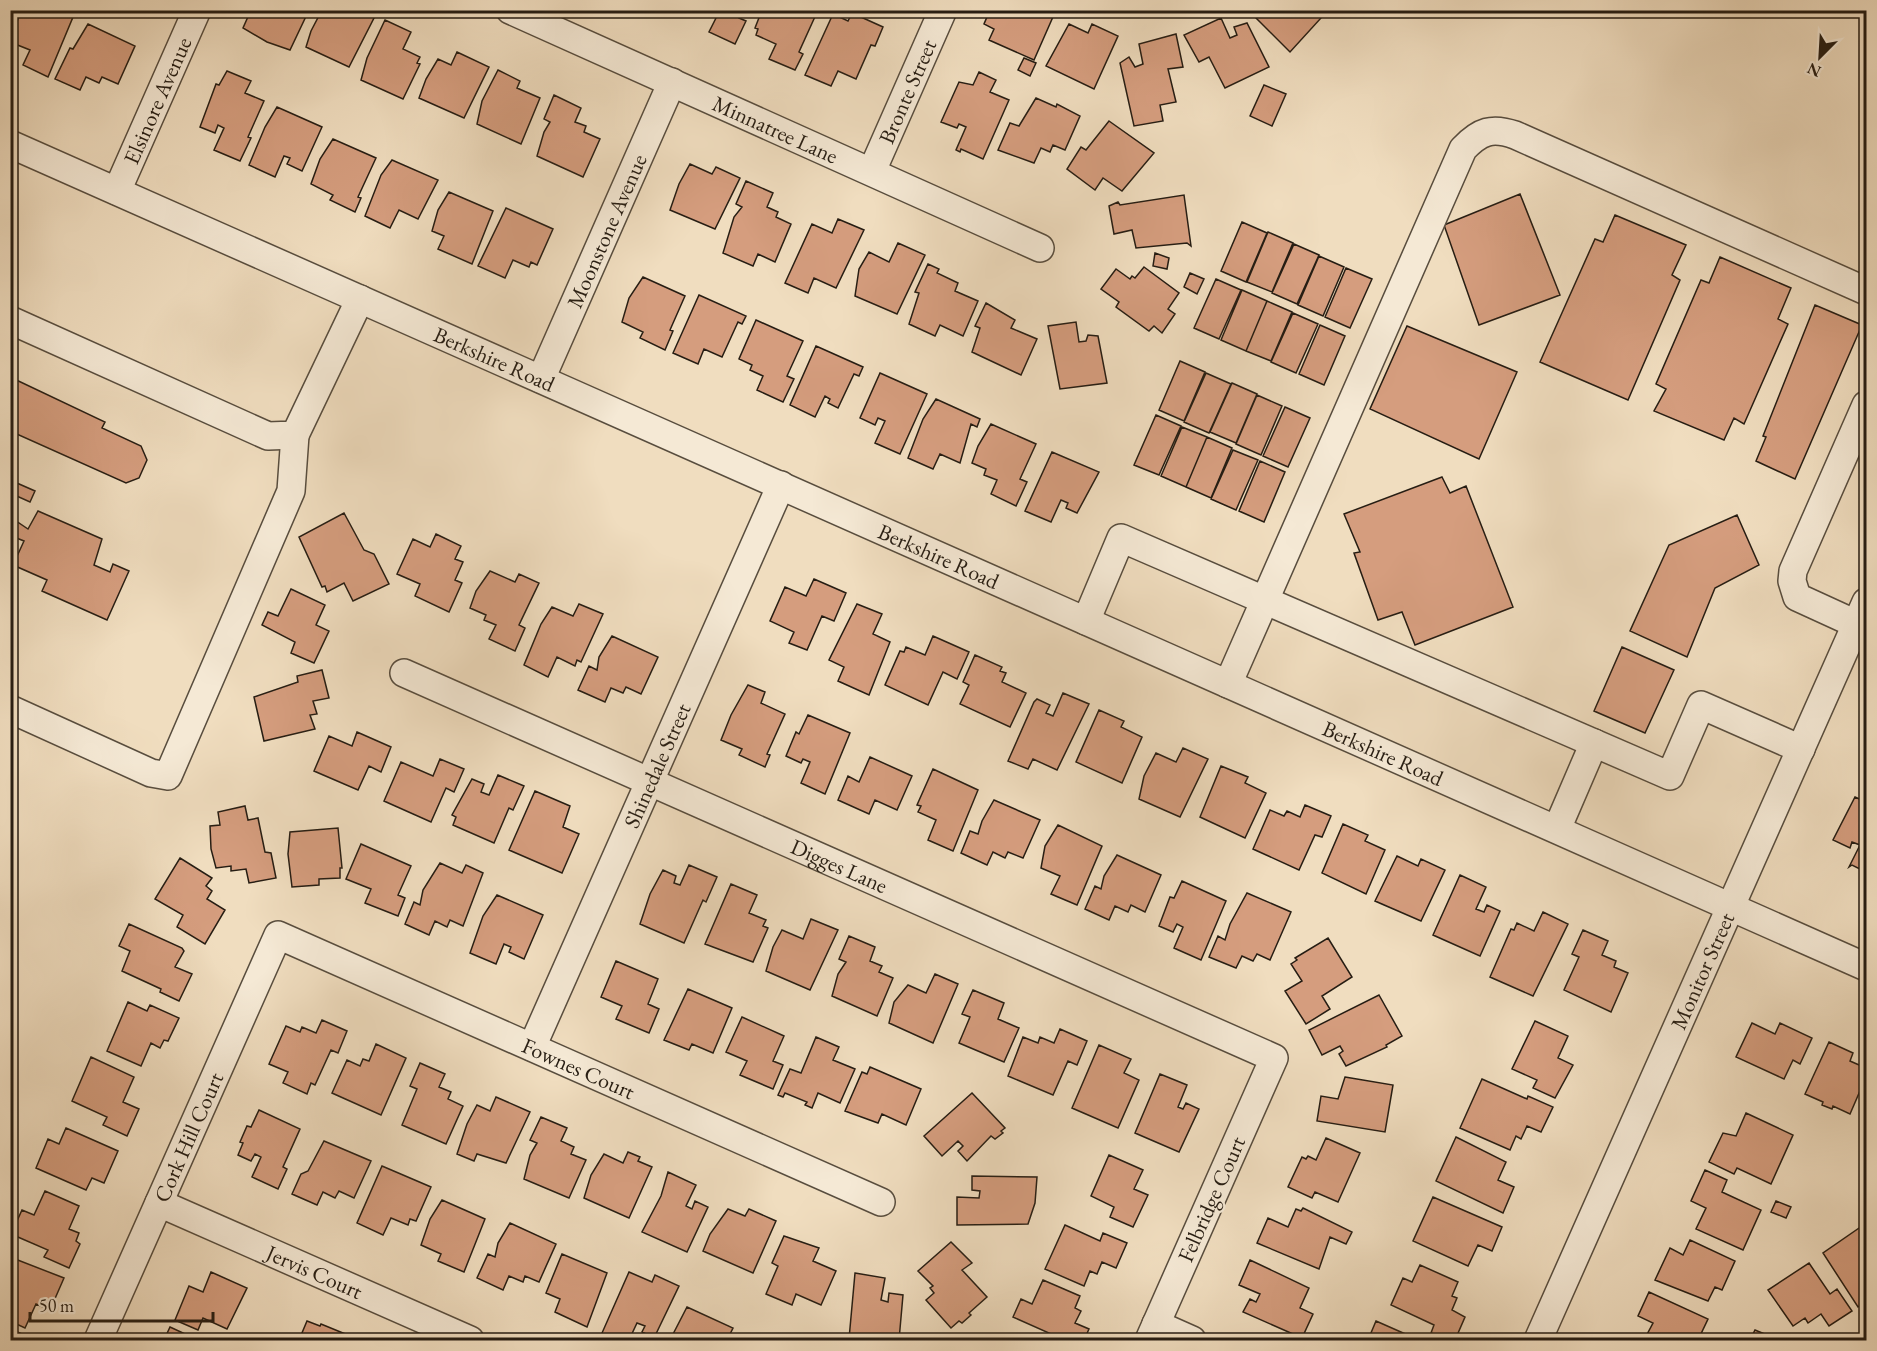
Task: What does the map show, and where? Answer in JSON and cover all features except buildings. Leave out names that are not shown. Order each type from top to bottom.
[{"type":"street","name":"Elsinore Avenue","points":[[117,191],[197,10]]},
{"type":"street","name":"Minnatree Lane","points":[[510,10],[1040,248]]},
{"type":"street","name":"Bronte Street","points":[[872,171],[943,10]]},
{"type":"street","name":"Moonstone Avenue","points":[[541,379],[672,82]]},
{"type":"street","points":[[1228,684],[1463,149],[1485,130],[1499,130],[1515,135],[1866,291]]},
{"type":"street","name":"Berkshire Road","points":[[10,144],[1866,967]]},
{"type":"street","points":[[10,710],[151,773],[168,776],[291,491],[295,435],[360,299]]},
{"type":"street","points":[[10,320],[268,436],[295,435]]},
{"type":"street","points":[[1861,613],[1797,597],[1792,581],[1793,572],[1866,405]]},
{"type":"street","name":"Shinedale Street","points":[[532,1047],[781,485]]},
{"type":"street","points":[[1086,621],[1121,538],[1670,776],[1701,705],[1801,748]]},
{"type":"street","name":"Monitor Street","points":[[1538,1341],[1861,613]]},
{"type":"street","name":"Digges Lane","points":[[404,673],[1274,1058]]},
{"type":"street","points":[[1557,829],[1593,743]]},
{"type":"street","name":"Fownes Court","points":[[278,935],[881,1203]]},
{"type":"street","name":"Cork Hill Court","points":[[98,1341],[278,935]]},
{"type":"street","name":"Felbridge Court","points":[[1152,1332],[1274,1058]]},
{"type":"street","name":"Jervis Court","points":[[159,1203],[457,1338]]},
{"type":"street","points":[[1152,1332],[1192,1341]]}]
